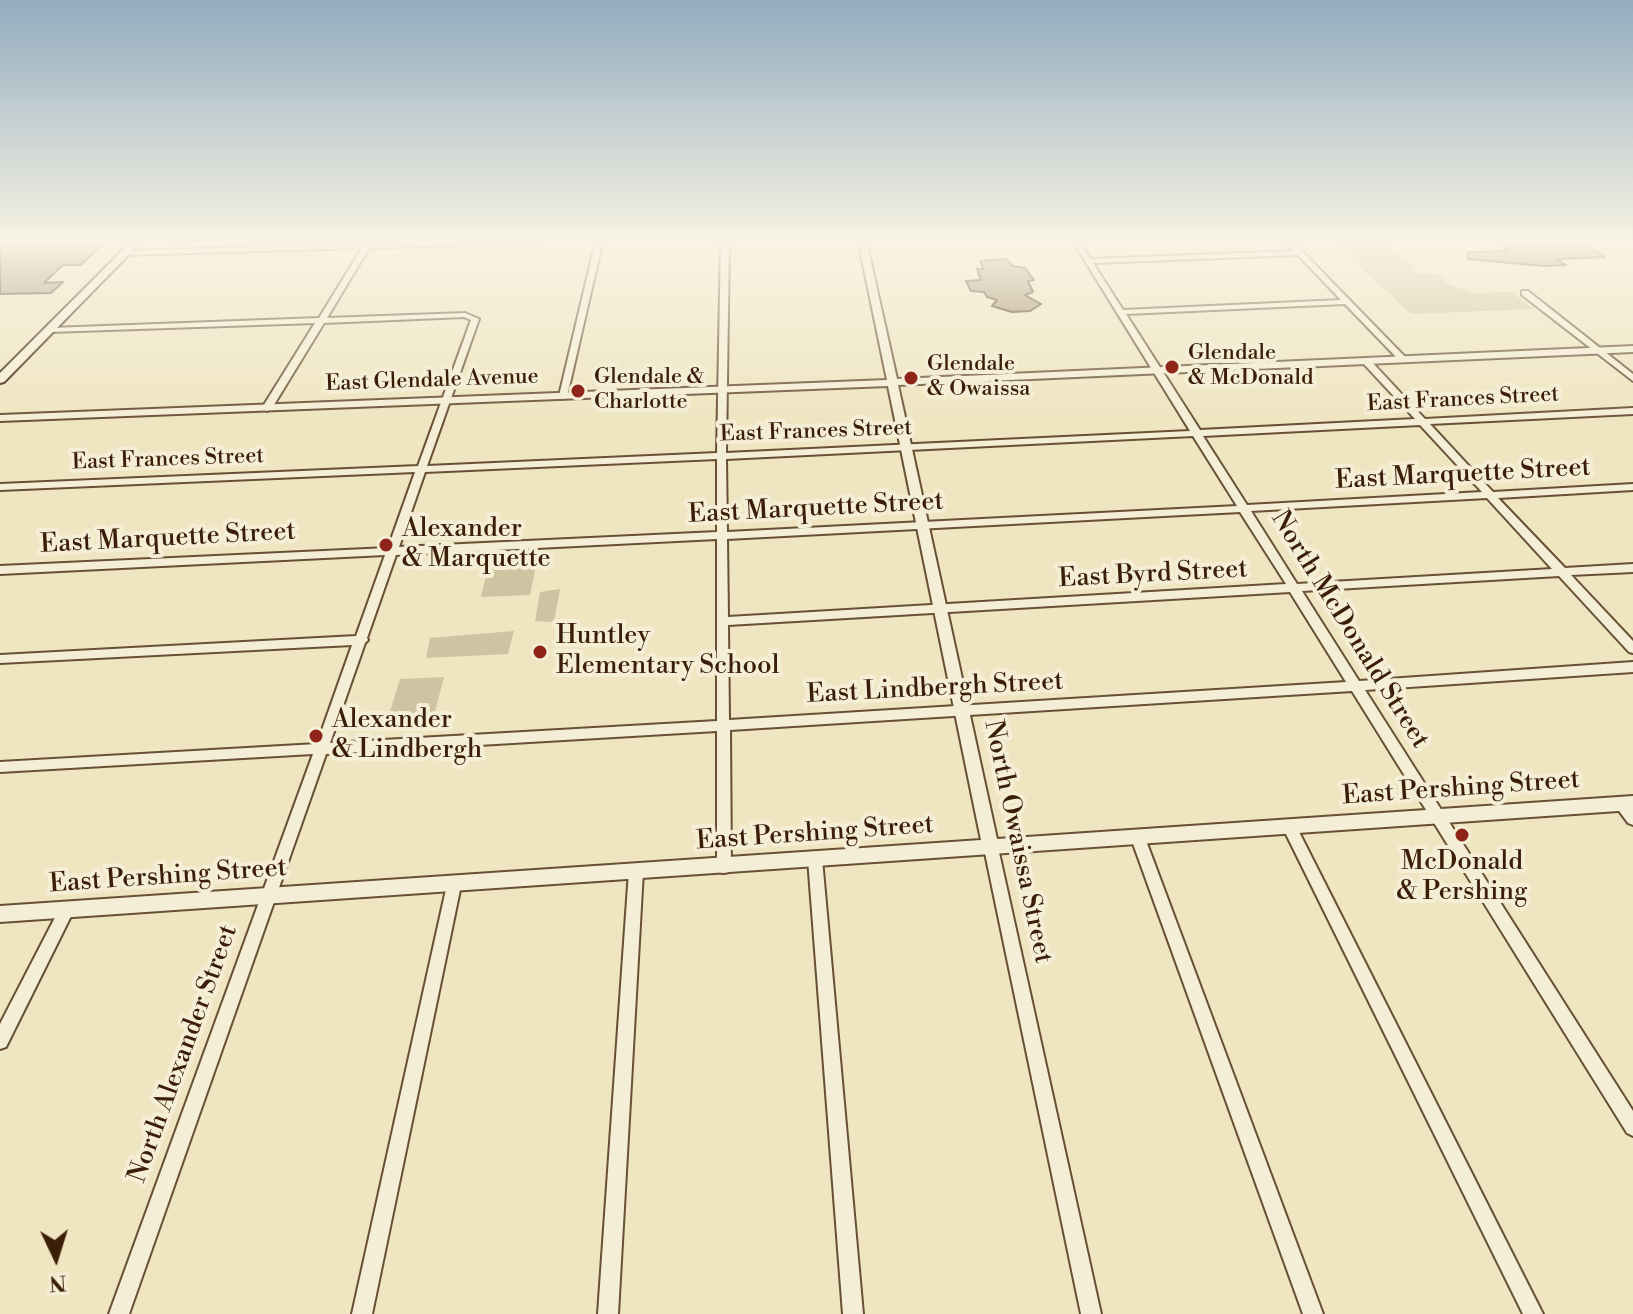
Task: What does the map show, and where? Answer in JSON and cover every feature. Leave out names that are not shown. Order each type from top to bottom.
[{"type":"main road","points":[[0,380],[78,301]]},
{"type":"street","points":[[267,408],[333,301]]},
{"type":"street","points":[[563,396],[585,301]]},
{"type":"street","points":[[723,301],[721,389],[724,867]]},
{"type":"street","name":"North Owaissa Street","points":[[875,301],[1091,1314]]},
{"type":"street","name":"North McDonald Street","points":[[1113,301],[1633,1127]]},
{"type":"street","points":[[1535,301],[1633,378]]},
{"type":"street","points":[[1120,312],[1346,302],[1403,359]]},
{"type":"street","name":"North Alexander Street","points":[[119,1314],[475,321],[472,316],[321,321]]},
{"type":"street","points":[[50,330],[321,321]]},
{"type":"street","name":"East Glendale Avenue","points":[[0,418],[1633,349]]},
{"type":"street","points":[[1366,361],[1633,649]]},
{"type":"street","name":"East Frances Street","points":[[0,487],[906,448],[1633,411]]},
{"type":"street","name":"East Marquette Street","points":[[0,570],[924,526],[1633,487]]},
{"type":"street","name":"East Byrd Street","points":[[723,621],[1633,568]]},
{"type":"street","points":[[0,659],[362,640]]},
{"type":"street","name":"East Lindbergh Street","points":[[0,767],[964,712],[1633,667]]},
{"type":"street","points":[[1627,804],[1633,819]]},
{"type":"street","name":"East Pershing Street","points":[[0,914],[1627,804]]},
{"type":"street","points":[[1290,828],[1533,1314]]},
{"type":"street","points":[[1138,838],[1313,1314]]},
{"type":"street","points":[[815,859],[853,1314]]},
{"type":"street","points":[[608,1314],[636,871]]},
{"type":"street","points":[[362,1314],[454,885]]},
{"type":"street","points":[[0,1041],[67,909]]},
{"type":"shaded area","points":[[1397,301],[1524,301],[1533,309],[1411,314]]},
{"type":"shaded area","points":[[532,563],[536,566],[530,595],[481,597],[489,564]]},
{"type":"shaded area","points":[[560,589],[554,622],[535,621],[540,592]]},
{"type":"shaded area","points":[[514,631],[508,654],[426,658],[430,638]]},
{"type":"shaded area","points":[[444,677],[433,719],[387,721],[400,679]]},
{"type":"building","points":[[996,301],[1041,304],[1030,311],[1012,312],[992,306]]},
{"type":"place","name":"Glendale & McDonald","points":[[1172,367]]},
{"type":"place","name":"Glendale & Owaissa","points":[[911,378]]},
{"type":"place","name":"Glendale & Charlotte","points":[[578,391]]},
{"type":"place","name":"Alexander & Marquette","points":[[386,545]]},
{"type":"place","name":"Huntley Elementary School","points":[[540,652]]},
{"type":"place","name":"Alexander & Lindbergh","points":[[316,736]]},
{"type":"place","name":"McDonald & Pershing","points":[[1462,835]]}]
